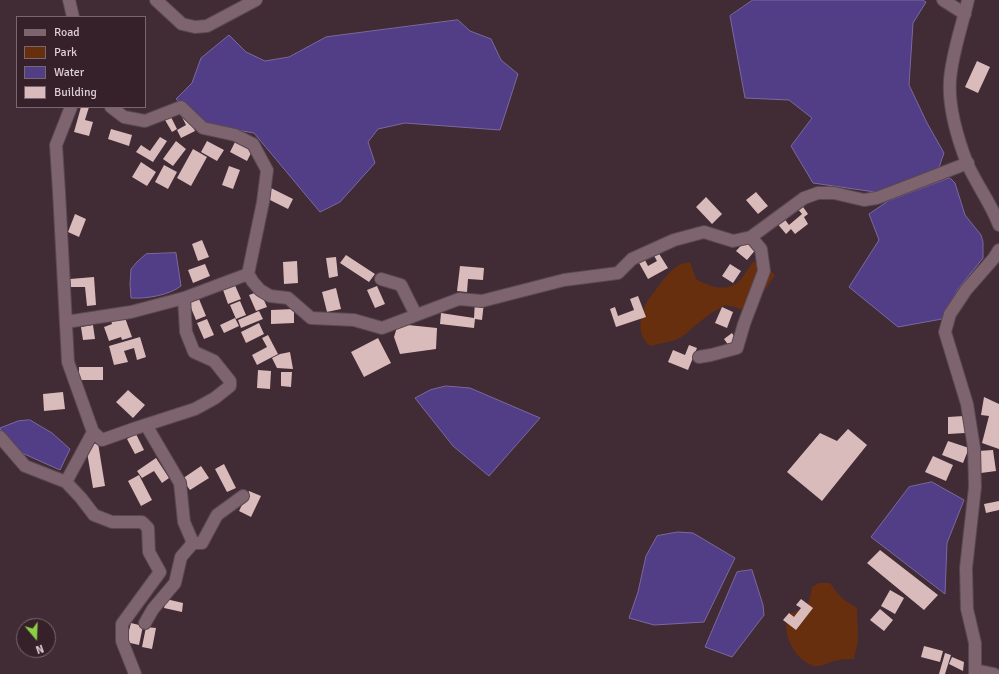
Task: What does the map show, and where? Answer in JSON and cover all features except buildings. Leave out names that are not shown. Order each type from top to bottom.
[{"type":"street","points":[[69,0],[73,16]]},
{"type":"street","points":[[156,0],[182,24],[195,27],[207,26],[256,0]]},
{"type":"street","points":[[943,0],[965,14]]},
{"type":"street","points":[[968,0],[951,73],[950,106],[956,129],[968,163],[995,208],[999,225]]},
{"type":"street","points":[[112,108],[124,117],[144,121],[181,107],[203,128],[235,135],[253,144],[267,170],[263,202],[248,274],[253,282],[260,290],[270,296],[288,298],[311,318],[354,320],[382,328],[459,298],[482,301],[531,287],[564,280],[618,273],[632,259],[674,240],[704,232],[733,240],[751,237],[804,198],[818,192],[834,193],[864,200],[877,198],[968,163]]},
{"type":"street","points":[[71,108],[56,145],[68,362],[93,432],[102,440],[195,409],[214,398],[230,386],[230,381],[214,361],[194,352],[186,332],[184,298]]},
{"type":"street","points":[[699,357],[711,356],[737,348],[744,324],[764,271],[761,248],[751,237]]},
{"type":"street","points":[[994,674],[975,672],[975,643],[967,609],[966,568],[975,487],[974,448],[967,404],[945,332],[950,314],[966,290],[994,258],[999,250]]},
{"type":"street","points":[[66,322],[131,312],[184,298],[248,274]]},
{"type":"street","points":[[381,279],[401,285],[416,315]]},
{"type":"street","points":[[146,425],[180,483],[184,522],[193,543]]},
{"type":"street","points":[[66,482],[93,432]]},
{"type":"street","points":[[0,437],[25,466],[66,482],[94,515],[112,522],[142,522],[148,528],[149,552],[160,572],[122,624],[122,641],[135,674]]},
{"type":"street","points":[[145,623],[153,609],[175,583],[181,557],[193,543],[202,543],[217,515],[243,496]]},
{"type":"green space","points":[[690,262],[696,279],[708,285],[720,288],[732,286],[737,283],[753,262],[760,264],[775,275],[755,305],[743,310],[725,305],[710,314],[686,334],[676,340],[650,346],[643,337],[640,328],[641,317],[646,304],[670,272],[681,264]]},
{"type":"green space","points":[[819,583],[830,583],[848,603],[857,608],[858,641],[854,659],[840,660],[814,666],[808,664],[797,655],[790,642],[786,628],[791,613],[805,607],[809,602],[812,587]]},
{"type":"water","points":[[753,0],[922,0],[926,2],[913,23],[909,85],[927,123],[944,153],[938,170],[875,192],[813,183],[791,146],[812,118],[789,100],[745,98],[730,16]]},
{"type":"water","points":[[458,20],[470,31],[491,39],[501,60],[518,74],[500,130],[405,123],[378,129],[368,142],[375,163],[340,202],[320,212],[254,133],[208,125],[176,99],[192,83],[201,58],[229,35],[246,52],[265,61],[289,57],[326,37]]},
{"type":"water","points":[[950,178],[955,183],[965,215],[981,235],[983,242],[983,258],[958,289],[942,319],[898,327],[849,287],[879,240],[869,214],[888,201]]},
{"type":"water","points":[[176,253],[181,286],[158,296],[131,298],[131,269],[137,262],[146,254]]},
{"type":"water","points":[[446,386],[470,388],[540,418],[489,476],[453,446],[415,398],[430,390]]},
{"type":"water","points":[[30,420],[52,433],[70,449],[60,470],[22,453],[0,429],[18,421]]},
{"type":"water","points":[[932,482],[964,500],[947,543],[945,594],[871,537],[909,487]]},
{"type":"water","points":[[678,532],[693,533],[735,558],[704,622],[654,625],[629,618],[638,592],[646,556],[657,536]]},
{"type":"water","points":[[752,570],[763,605],[764,615],[732,657],[705,647],[737,572]]}]
